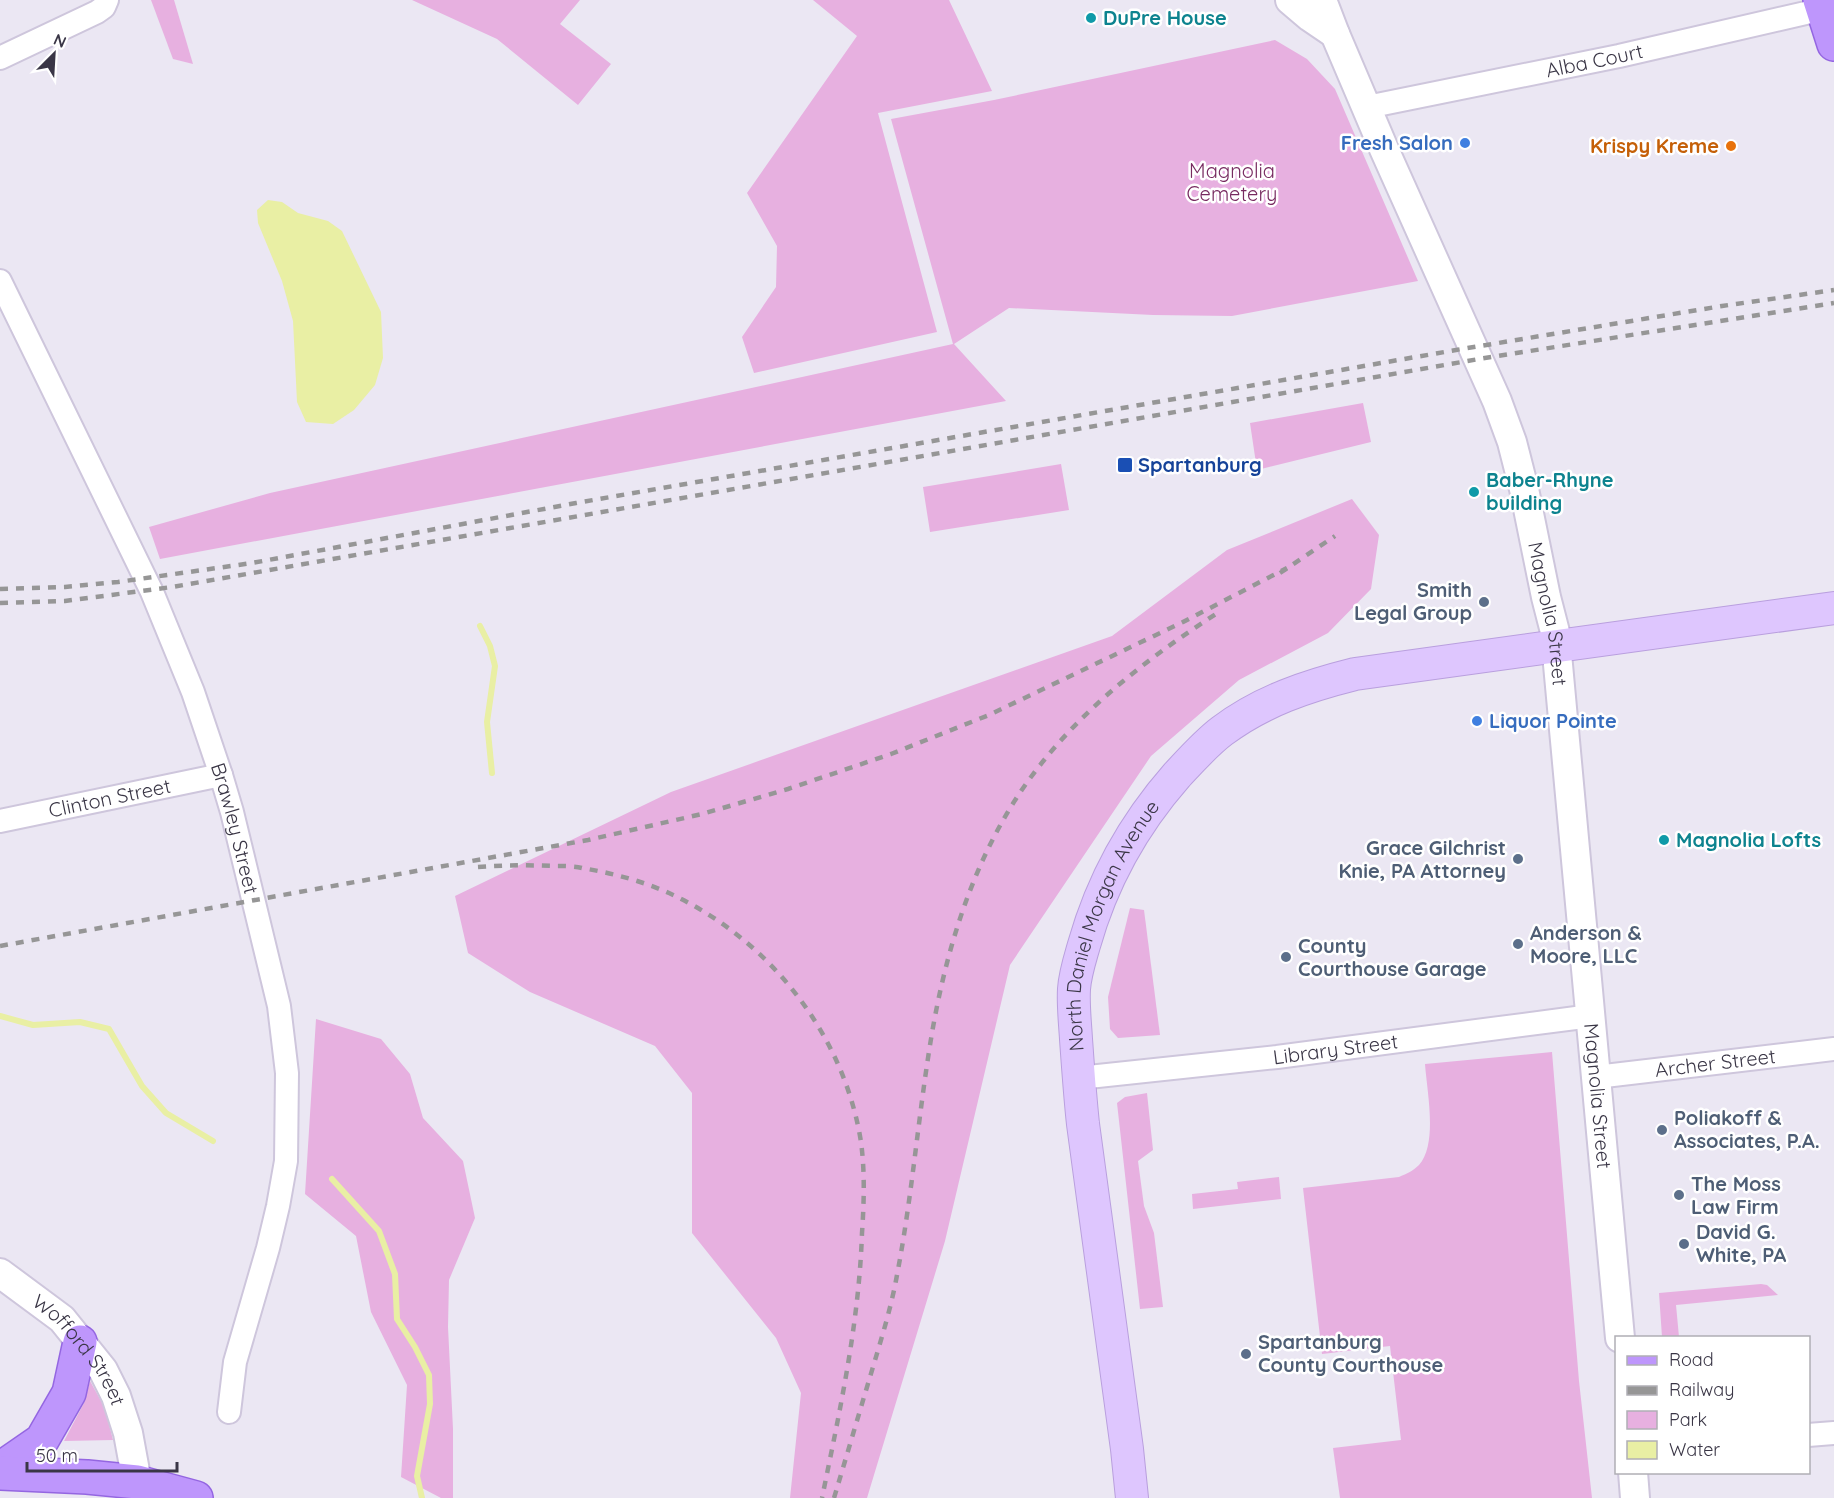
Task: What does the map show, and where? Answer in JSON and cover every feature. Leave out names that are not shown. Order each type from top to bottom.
[{"type":"main road","points":[[1821,4],[1834,44]]},
{"type":"main road","name":"North Daniel Morgan Avenue","points":[[1132,1498],[1079,1078],[1074,989],[1091,918],[1105,886],[1129,838],[1163,791],[1222,731],[1257,709],[1287,694],[1344,677],[1834,608]]},
{"type":"main road","points":[[0,1471],[42,1440],[69,1394],[80,1342]]},
{"type":"main road","points":[[0,1471],[137,1482],[196,1498]]},
{"type":"street","points":[[0,58],[97,12],[104,7],[107,0]]},
{"type":"street","points":[[1290,0],[1335,34]]},
{"type":"street","name":"Magnolia Street","points":[[1322,0],[1384,149],[1500,409],[1512,442],[1524,489],[1557,646],[1620,1336]]},
{"type":"street","name":"Alba Court","points":[[1367,107],[1619,56],[1821,4]]},
{"type":"street","name":"Brawley Street","points":[[0,281],[152,592],[193,692],[232,812],[279,1006],[287,1073],[286,1161],[268,1248],[235,1362],[230,1412]]},
{"type":"street","name":"Clinton Street","points":[[0,821],[221,775]]},
{"type":"street","name":"Library Street","points":[[1079,1078],[1276,1057],[1591,1016]]},
{"type":"street","name":"Archer Street","points":[[1596,1077],[1834,1050]]},
{"type":"street","name":"Wofford Street","points":[[0,1273],[62,1319],[103,1370],[116,1396],[128,1433],[137,1482]]},
{"type":"street","points":[[1810,1435],[1834,1433]]},
{"type":"street","points":[[1633,1474],[1635,1498]]},
{"type":"green space","points":[[151,0],[174,0],[193,64],[173,59]]},
{"type":"green space","points":[[412,0],[580,0],[560,24],[611,64],[578,105],[497,39]]},
{"type":"green space","points":[[813,0],[949,0],[992,91],[878,113],[937,332],[754,373],[742,337],[776,287],[777,246],[747,193],[857,36]]},
{"type":"green space","name":"Magnolia Cemetery","points":[[1275,40],[1307,59],[1335,89],[1418,281],[1232,316],[1153,315],[1009,308],[954,344],[1006,401],[160,559],[149,527],[270,493],[953,344],[891,119],[994,100]]},
{"type":"green space","points":[[1363,403],[1371,442],[1257,470],[1250,423]]},
{"type":"green space","points":[[1061,464],[1069,510],[930,532],[923,487]]},
{"type":"green space","points":[[1352,499],[1379,535],[1371,589],[1328,633],[1239,680],[1151,756],[1010,965],[945,1241],[867,1498],[790,1498],[801,1393],[776,1338],[692,1233],[692,1093],[655,1046],[530,992],[468,953],[455,896],[671,792],[1112,636],[1227,550]]},
{"type":"green space","points":[[1130,908],[1144,910],[1160,1035],[1118,1038],[1110,1029],[1108,997]]},
{"type":"green space","points":[[316,1019],[381,1039],[410,1074],[423,1118],[463,1161],[475,1218],[449,1280],[448,1327],[453,1429],[453,1498],[441,1498],[401,1477],[407,1385],[371,1312],[356,1236],[305,1194]]},
{"type":"green space","points":[[1552,1052],[1579,1381],[1592,1498],[1340,1498],[1333,1448],[1401,1440],[1390,1346],[1322,1354],[1303,1188],[1399,1177],[1419,1165],[1425,1155],[1430,1131],[1425,1064]]},
{"type":"green space","points":[[1147,1093],[1153,1150],[1138,1161],[1144,1206],[1154,1233],[1163,1307],[1140,1309],[1117,1103],[1125,1097]]},
{"type":"green space","points":[[1279,1177],[1281,1199],[1193,1209],[1192,1194],[1238,1189],[1237,1182]]},
{"type":"green space","points":[[1761,1284],[1767,1285],[1778,1295],[1676,1305],[1679,1336],[1662,1336],[1659,1293]]},
{"type":"green space","points":[[90,1381],[105,1408],[113,1440],[64,1441],[84,1403]]},
{"type":"water","points":[[268,200],[282,202],[298,213],[328,221],[342,231],[381,312],[383,358],[375,385],[354,410],[333,424],[306,422],[297,402],[293,321],[282,281],[258,223],[257,210]]},
{"type":"waterway","points":[[480,626],[490,646],[495,666],[487,722],[492,773]]},
{"type":"waterway","points":[[0,1016],[33,1025],[80,1022],[109,1029],[142,1086],[166,1113],[213,1141]]},
{"type":"waterway","points":[[332,1179],[379,1231],[395,1274],[397,1319],[429,1375],[430,1404],[417,1476],[422,1498]]},
{"type":"railway","points":[[0,589],[65,587],[118,582],[252,563],[576,503],[1456,350],[1834,290]]},
{"type":"railway","points":[[0,603],[65,601],[172,587],[1479,359],[1834,303]]},
{"type":"railway","points":[[1280,573],[1335,536]]},
{"type":"railway","points":[[0,946],[588,840],[702,814],[788,789],[891,754],[989,715],[1183,622],[1287,568]]},
{"type":"railway","points":[[834,1498],[892,1300],[907,1216],[926,1069],[937,1005],[954,936],[979,869],[1011,806],[1031,777],[1072,729],[1142,666],[1219,612]]},
{"type":"railway","points":[[478,867],[526,865],[576,867],[627,878],[669,893],[705,912],[739,936],[796,994],[819,1028],[838,1064],[852,1102],[861,1142],[864,1188],[860,1267],[853,1333],[822,1498]]},
{"type":"place","name":"DuPre House","points":[[1091,18]]},
{"type":"place","name":"Fresh Salon","points":[[1465,143]]},
{"type":"place","name":"Krispy Kreme","points":[[1731,146]]},
{"type":"place","name":"Spartanburg","points":[[1125,465]]},
{"type":"place","name":"Baber-Rhyne building","points":[[1474,492]]},
{"type":"place","name":"Smith Legal Group","points":[[1484,602]]},
{"type":"place","name":"Liquor Pointe","points":[[1477,721]]},
{"type":"place","name":"Magnolia Lofts","points":[[1664,840]]},
{"type":"place","name":"Grace Gilchrist Knie, PA Attorney","points":[[1518,859]]},
{"type":"place","name":"Anderson & Moore, LLC","points":[[1518,944]]},
{"type":"place","name":"County Courthouse Garage","points":[[1286,957]]},
{"type":"place","name":"Poliakoff & Associates, P.A.","points":[[1662,1130]]},
{"type":"place","name":"The Moss Law Firm","points":[[1679,1195]]},
{"type":"place","name":"David G. White, PA","points":[[1684,1244]]},
{"type":"place","name":"Spartanburg County Courthouse","points":[[1246,1354]]}]
